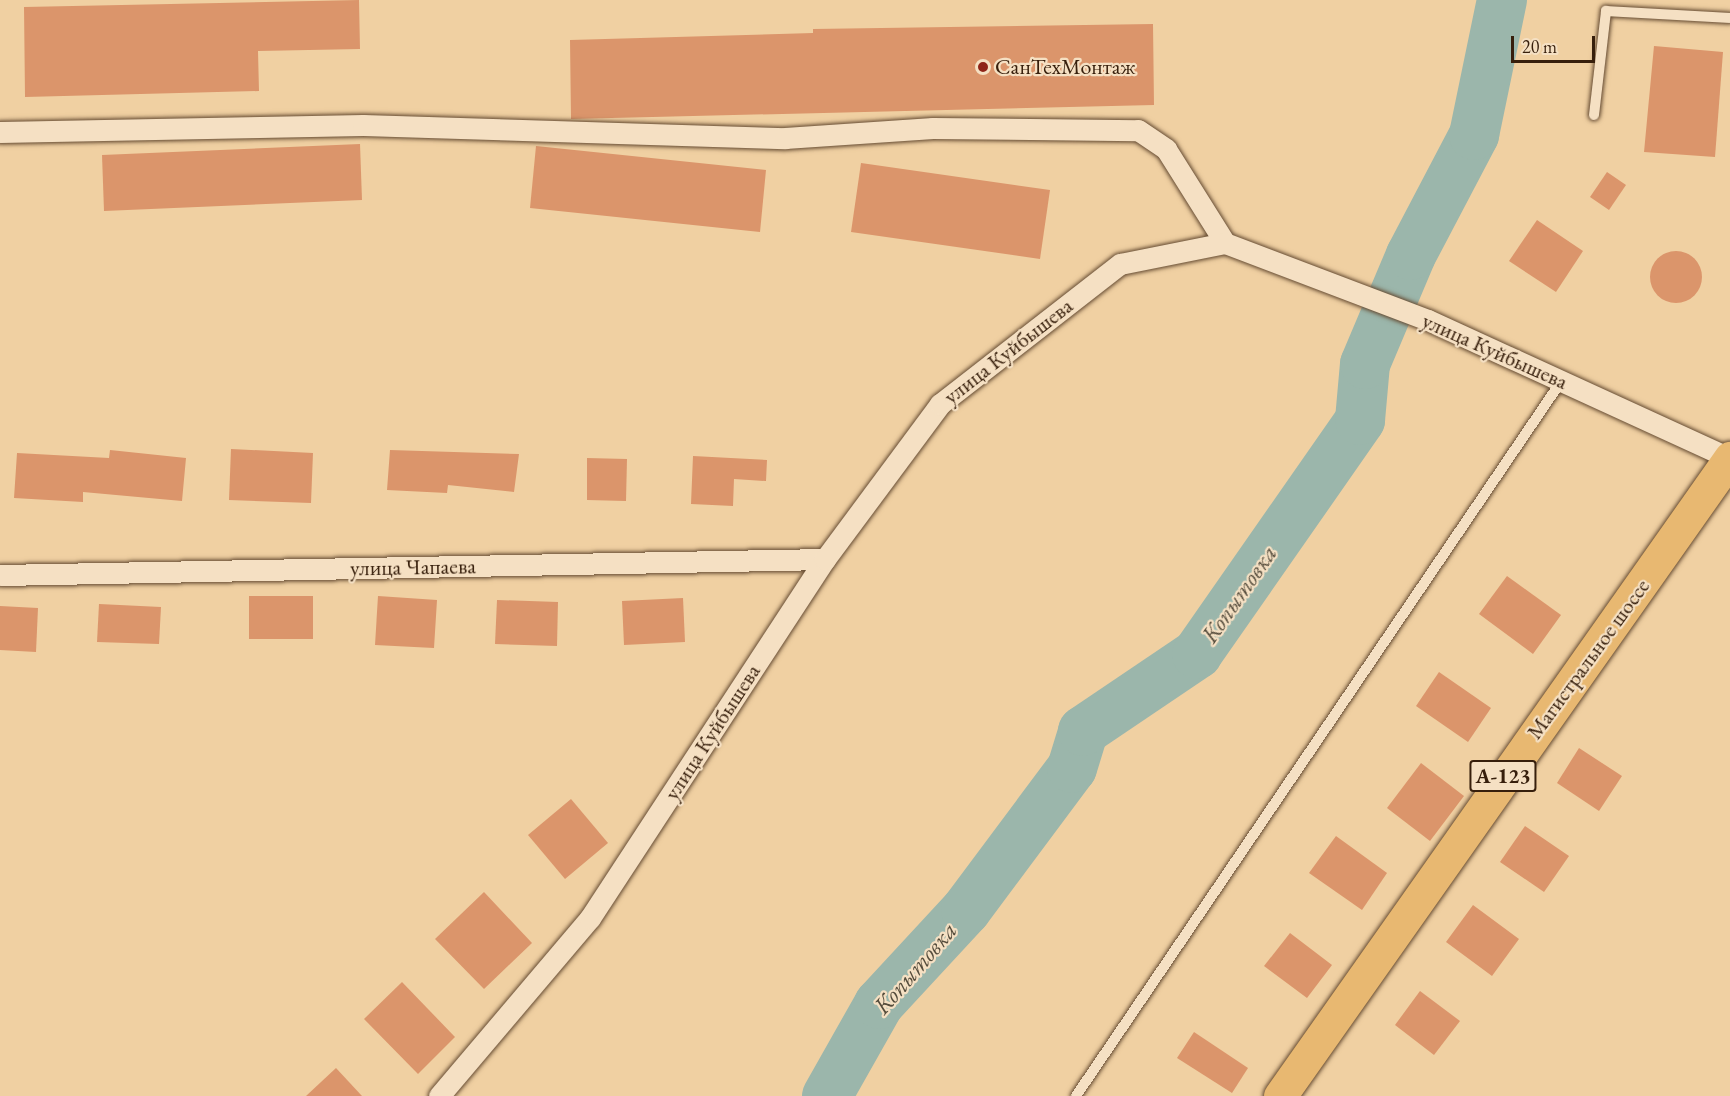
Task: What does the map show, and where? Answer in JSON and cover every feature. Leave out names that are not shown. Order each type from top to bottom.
[{"type":"main road","name":"Магистральное шоссе","points":[[1280,1096],[1730,458]]},
{"type":"street","points":[[0,132],[363,125],[784,138],[933,128],[1138,130],[1166,149],[1225,243]]},
{"type":"street","name":"улица Куйбышева","points":[[439,1096],[590,918],[825,559],[940,404],[1120,264],[1225,243],[1428,320],[1730,458]]},
{"type":"street","name":"улица Чапаева","points":[[0,575],[825,559]]},
{"type":"lane","points":[[1594,116],[1606,11],[1730,18]]},
{"type":"lane","points":[[1076,1096],[1562,380]]},
{"type":"building","points":[[359,0],[360,49],[258,51],[259,91],[25,97],[24,7]]},
{"type":"building","points":[[1153,24],[1154,105],[571,119],[570,40],[813,33],[813,29]]},
{"type":"building","points":[[1654,46],[1723,52],[1715,157],[1644,152]]},
{"type":"building","points":[[360,144],[362,200],[104,211],[102,155]]},
{"type":"building","points":[[536,146],[766,170],[760,232],[530,208]]},
{"type":"building","points":[[861,163],[1050,190],[1040,259],[851,232]]},
{"type":"building","points":[[1607,172],[1626,185],[1609,210],[1590,197]]},
{"type":"building","points":[[1537,220],[1583,251],[1556,292],[1509,261]]},
{"type":"building","points":[[1676,251],[1686,253],[1694,259],[1700,267],[1702,277],[1700,287],[1694,295],[1686,301],[1676,303],[1666,301],[1658,295],[1652,287],[1650,277],[1652,267],[1658,259],[1666,253]]},
{"type":"building","points":[[231,449],[313,453],[311,503],[229,500]]},
{"type":"building","points":[[110,450],[186,458],[182,501],[83,492],[83,502],[14,498],[17,453],[109,458]]},
{"type":"building","points":[[390,450],[519,454],[514,492],[448,485],[447,493],[387,490]]},
{"type":"building","points":[[693,456],[767,460],[766,481],[734,479],[733,506],[691,504]]},
{"type":"building","points":[[587,458],[627,459],[626,501],[587,500]]},
{"type":"building","points":[[1507,576],[1561,615],[1533,654],[1479,614]]},
{"type":"building","points":[[249,596],[313,596],[313,639],[249,639]]},
{"type":"building","points":[[378,596],[437,600],[434,648],[375,645]]},
{"type":"building","points":[[683,598],[685,642],[624,645],[622,601]]},
{"type":"building","points":[[497,600],[558,602],[557,646],[495,644]]},
{"type":"building","points":[[99,604],[161,607],[159,644],[97,642]]},
{"type":"building","points":[[0,606],[38,608],[36,652],[0,650]]},
{"type":"building","points":[[1439,672],[1491,708],[1468,742],[1416,706]]},
{"type":"building","points":[[1579,748],[1622,776],[1599,811],[1557,783]]},
{"type":"building","points":[[1421,763],[1464,796],[1430,841],[1387,808]]},
{"type":"building","points":[[571,799],[608,843],[565,879],[528,835]]},
{"type":"building","points":[[1525,826],[1569,856],[1544,892],[1500,862]]},
{"type":"building","points":[[1336,836],[1387,873],[1362,910],[1309,873]]},
{"type":"building","points":[[484,892],[532,943],[484,989],[435,939]]},
{"type":"building","points":[[1473,905],[1519,939],[1492,976],[1446,942]]},
{"type":"building","points":[[1290,933],[1332,965],[1307,998],[1264,966]]},
{"type":"building","points":[[402,982],[455,1037],[418,1074],[364,1019]]},
{"type":"building","points":[[1420,991],[1460,1021],[1434,1055],[1395,1025]]},
{"type":"building","points":[[1194,1032],[1248,1068],[1232,1093],[1177,1058]]},
{"type":"building","points":[[336,1068],[362,1096],[306,1096]]},
{"type":"waterway","name":"Копытовка","points":[[827,1096],[879,1004],[966,910],[1072,768],[1083,731],[1197,654],[1360,420],[1365,364],[1411,255],[1474,135],[1502,0]]},
{"type":"place","name":"СанТехМонтаж","points":[[983,67]]}]
